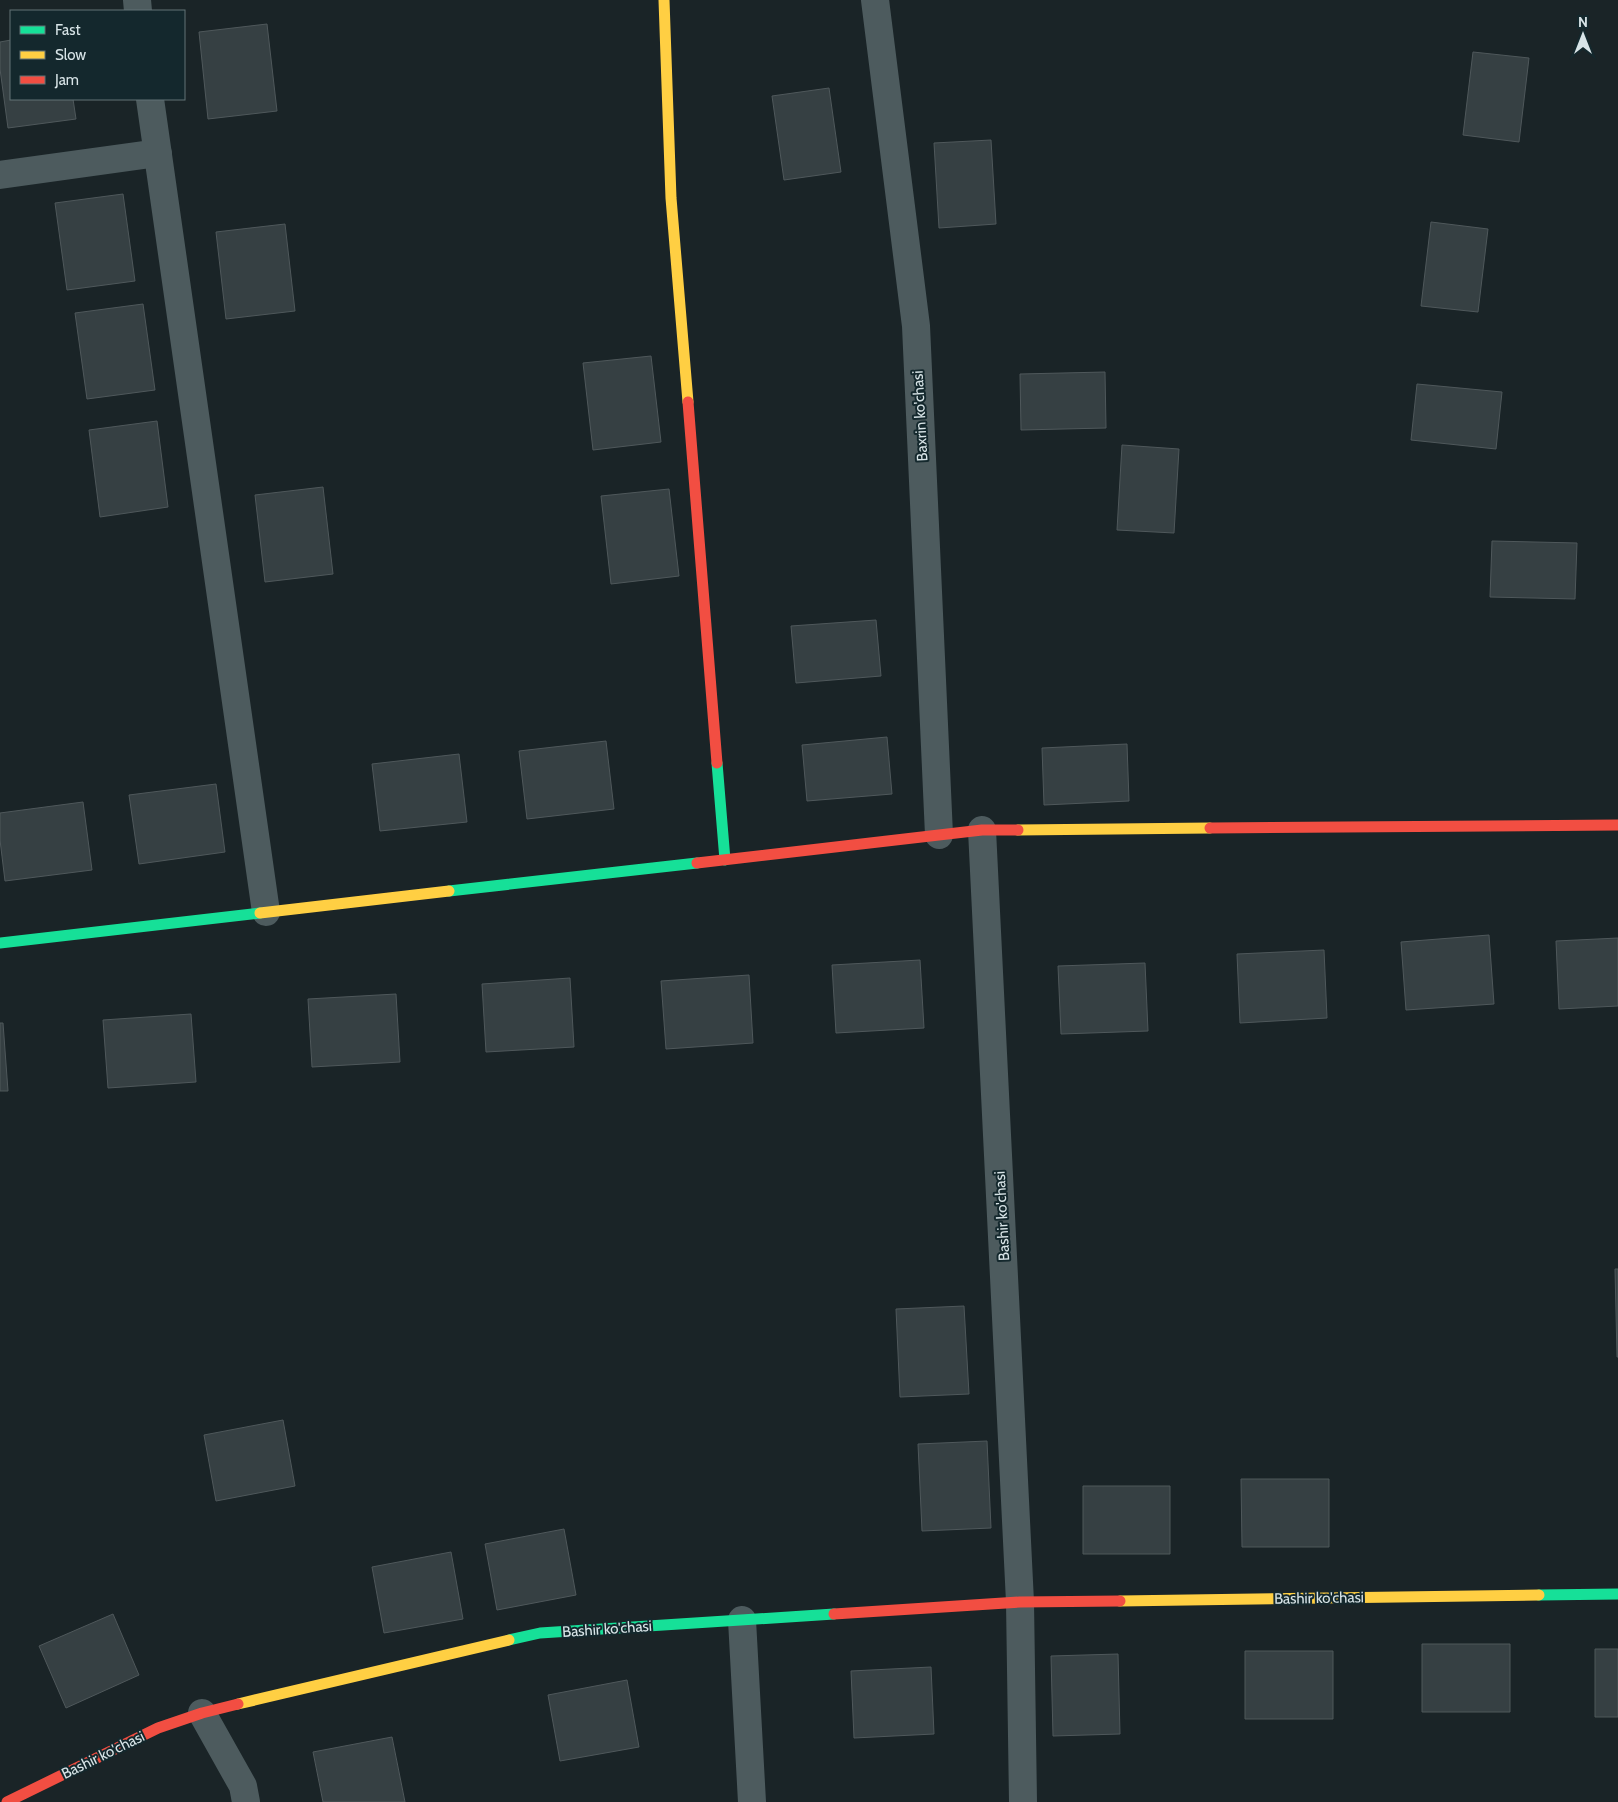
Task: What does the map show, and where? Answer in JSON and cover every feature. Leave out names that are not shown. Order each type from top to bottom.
[{"type":"street","points":[[664,0],[671,198],[725,860]]},
{"type":"street","name":"Baxrin ko'chasi","points":[[875,0],[916,326],[938,835]]},
{"type":"street","points":[[150,100],[266,912]]},
{"type":"street","points":[[0,175],[158,153]]},
{"type":"street","points":[[0,943],[982,830],[1618,825]]},
{"type":"street","name":"Bashir ko'chasi","points":[[982,830],[1020,1602],[1023,1802]]},
{"type":"street","name":"Bashir ko'chasi","points":[[7,1802],[158,1728],[202,1713],[540,1633],[1020,1602],[1618,1594]]},
{"type":"street","points":[[742,1620],[752,1802]]},
{"type":"street","points":[[202,1713],[243,1786],[246,1802]]},
{"type":"building","points":[[267,24],[277,111],[208,119],[199,32]]},
{"type":"building","points":[[10,40],[10,100],[73,100],[76,119],[8,128],[0,69],[0,42]]},
{"type":"building","points":[[1473,52],[1529,58],[1519,142],[1463,135]]},
{"type":"building","points":[[829,88],[841,172],[784,180],[772,96]]},
{"type":"building","points":[[991,140],[996,224],[939,228],[934,143]]},
{"type":"building","points":[[123,194],[135,281],[67,290],[55,203]]},
{"type":"building","points":[[1431,222],[1488,229],[1478,312],[1421,306]]},
{"type":"building","points":[[285,224],[295,311],[226,319],[216,232]]},
{"type":"building","points":[[143,304],[155,390],[87,399],[75,313]]},
{"type":"building","points":[[651,356],[661,442],[593,450],[583,363]]},
{"type":"building","points":[[1105,372],[1106,428],[1021,430],[1020,374]]},
{"type":"building","points":[[1417,384],[1502,392],[1496,449],[1411,440]]},
{"type":"building","points":[[157,421],[168,507],[100,517],[89,430]]},
{"type":"building","points":[[1122,445],[1179,449],[1174,533],[1117,530]]},
{"type":"building","points":[[323,487],[333,574],[265,582],[255,495]]},
{"type":"building","points":[[669,489],[679,576],[611,584],[601,496]]},
{"type":"building","points":[[1492,541],[1577,543],[1575,599],[1490,597]]},
{"type":"building","points":[[876,620],[881,676],[796,683],[791,626]]},
{"type":"building","points":[[887,737],[892,794],[807,801],[802,745]]},
{"type":"building","points":[[606,741],[614,809],[527,819],[519,751]]},
{"type":"building","points":[[1127,744],[1129,801],[1044,805],[1042,748]]},
{"type":"building","points":[[459,754],[467,822],[380,831],[372,764]]},
{"type":"building","points":[[216,784],[225,852],[139,864],[129,795]]},
{"type":"building","points":[[83,802],[92,870],[5,881],[0,840],[0,813]]},
{"type":"building","points":[[1489,935],[1494,1004],[1406,1010],[1401,942]]},
{"type":"building","points":[[1618,938],[1618,1006],[1559,1009],[1556,941]]},
{"type":"building","points":[[1324,950],[1327,1018],[1240,1023],[1237,954]]},
{"type":"building","points":[[920,960],[924,1028],[836,1033],[832,965]]},
{"type":"building","points":[[1145,963],[1148,1031],[1061,1034],[1058,966]]},
{"type":"building","points":[[749,975],[753,1043],[666,1049],[661,981]]},
{"type":"building","points":[[570,978],[574,1047],[486,1052],[482,984]]},
{"type":"building","points":[[396,994],[400,1062],[312,1067],[308,999]]},
{"type":"building","points":[[191,1014],[196,1082],[108,1088],[103,1020]]},
{"type":"building","points":[[0,1023],[3,1023],[8,1091],[0,1091]]},
{"type":"building","points":[[1615,1269],[1618,1269],[1618,1357],[1617,1357]]},
{"type":"building","points":[[964,1306],[969,1394],[900,1397],[896,1309]]},
{"type":"building","points":[[283,1420],[295,1486],[216,1501],[204,1435]]},
{"type":"building","points":[[987,1441],[991,1528],[922,1531],[918,1444]]},
{"type":"building","points":[[1241,1479],[1329,1479],[1329,1547],[1242,1547]]},
{"type":"building","points":[[1083,1486],[1170,1486],[1170,1554],[1083,1554]]},
{"type":"building","points":[[564,1529],[576,1595],[497,1610],[485,1544]]},
{"type":"building","points":[[451,1552],[463,1619],[384,1633],[372,1567]]},
{"type":"building","points":[[113,1614],[139,1675],[66,1708],[39,1646]]},
{"type":"building","points":[[1422,1644],[1510,1644],[1510,1712],[1422,1712]]},
{"type":"building","points":[[1595,1649],[1618,1649],[1618,1717],[1595,1717]]},
{"type":"building","points":[[1245,1651],[1333,1651],[1333,1719],[1245,1719]]},
{"type":"building","points":[[1118,1654],[1120,1734],[1053,1736],[1051,1656]]},
{"type":"building","points":[[931,1667],[934,1734],[854,1738],[851,1671]]},
{"type":"building","points":[[627,1680],[639,1747],[560,1761],[548,1695]]},
{"type":"building","points":[[392,1737],[405,1802],[323,1802],[313,1752]]},
{"type":"traffic: fast","points":[[717,763],[725,860]]},
{"type":"traffic: fast","points":[[449,891],[697,863]]},
{"type":"traffic: fast","points":[[0,943],[260,913]]},
{"type":"traffic: fast","points":[[1539,1595],[1618,1594]]},
{"type":"traffic: fast","points":[[509,1640],[540,1633],[834,1614]]},
{"type":"traffic: slow","points":[[664,0],[671,198],[688,402]]},
{"type":"traffic: slow","points":[[1018,830],[1210,828]]},
{"type":"traffic: slow","points":[[260,913],[449,891]]},
{"type":"traffic: slow","points":[[1120,1601],[1539,1595]]},
{"type":"traffic: slow","points":[[238,1704],[509,1640]]},
{"type":"traffic: jam","points":[[688,402],[717,763]]},
{"type":"traffic: jam","points":[[1210,828],[1618,825]]},
{"type":"traffic: jam","points":[[697,863],[982,830],[1018,830]]},
{"type":"traffic: jam","points":[[834,1614],[1020,1602],[1120,1601]]},
{"type":"traffic: jam","points":[[7,1802],[158,1728],[202,1713],[238,1704]]}]
